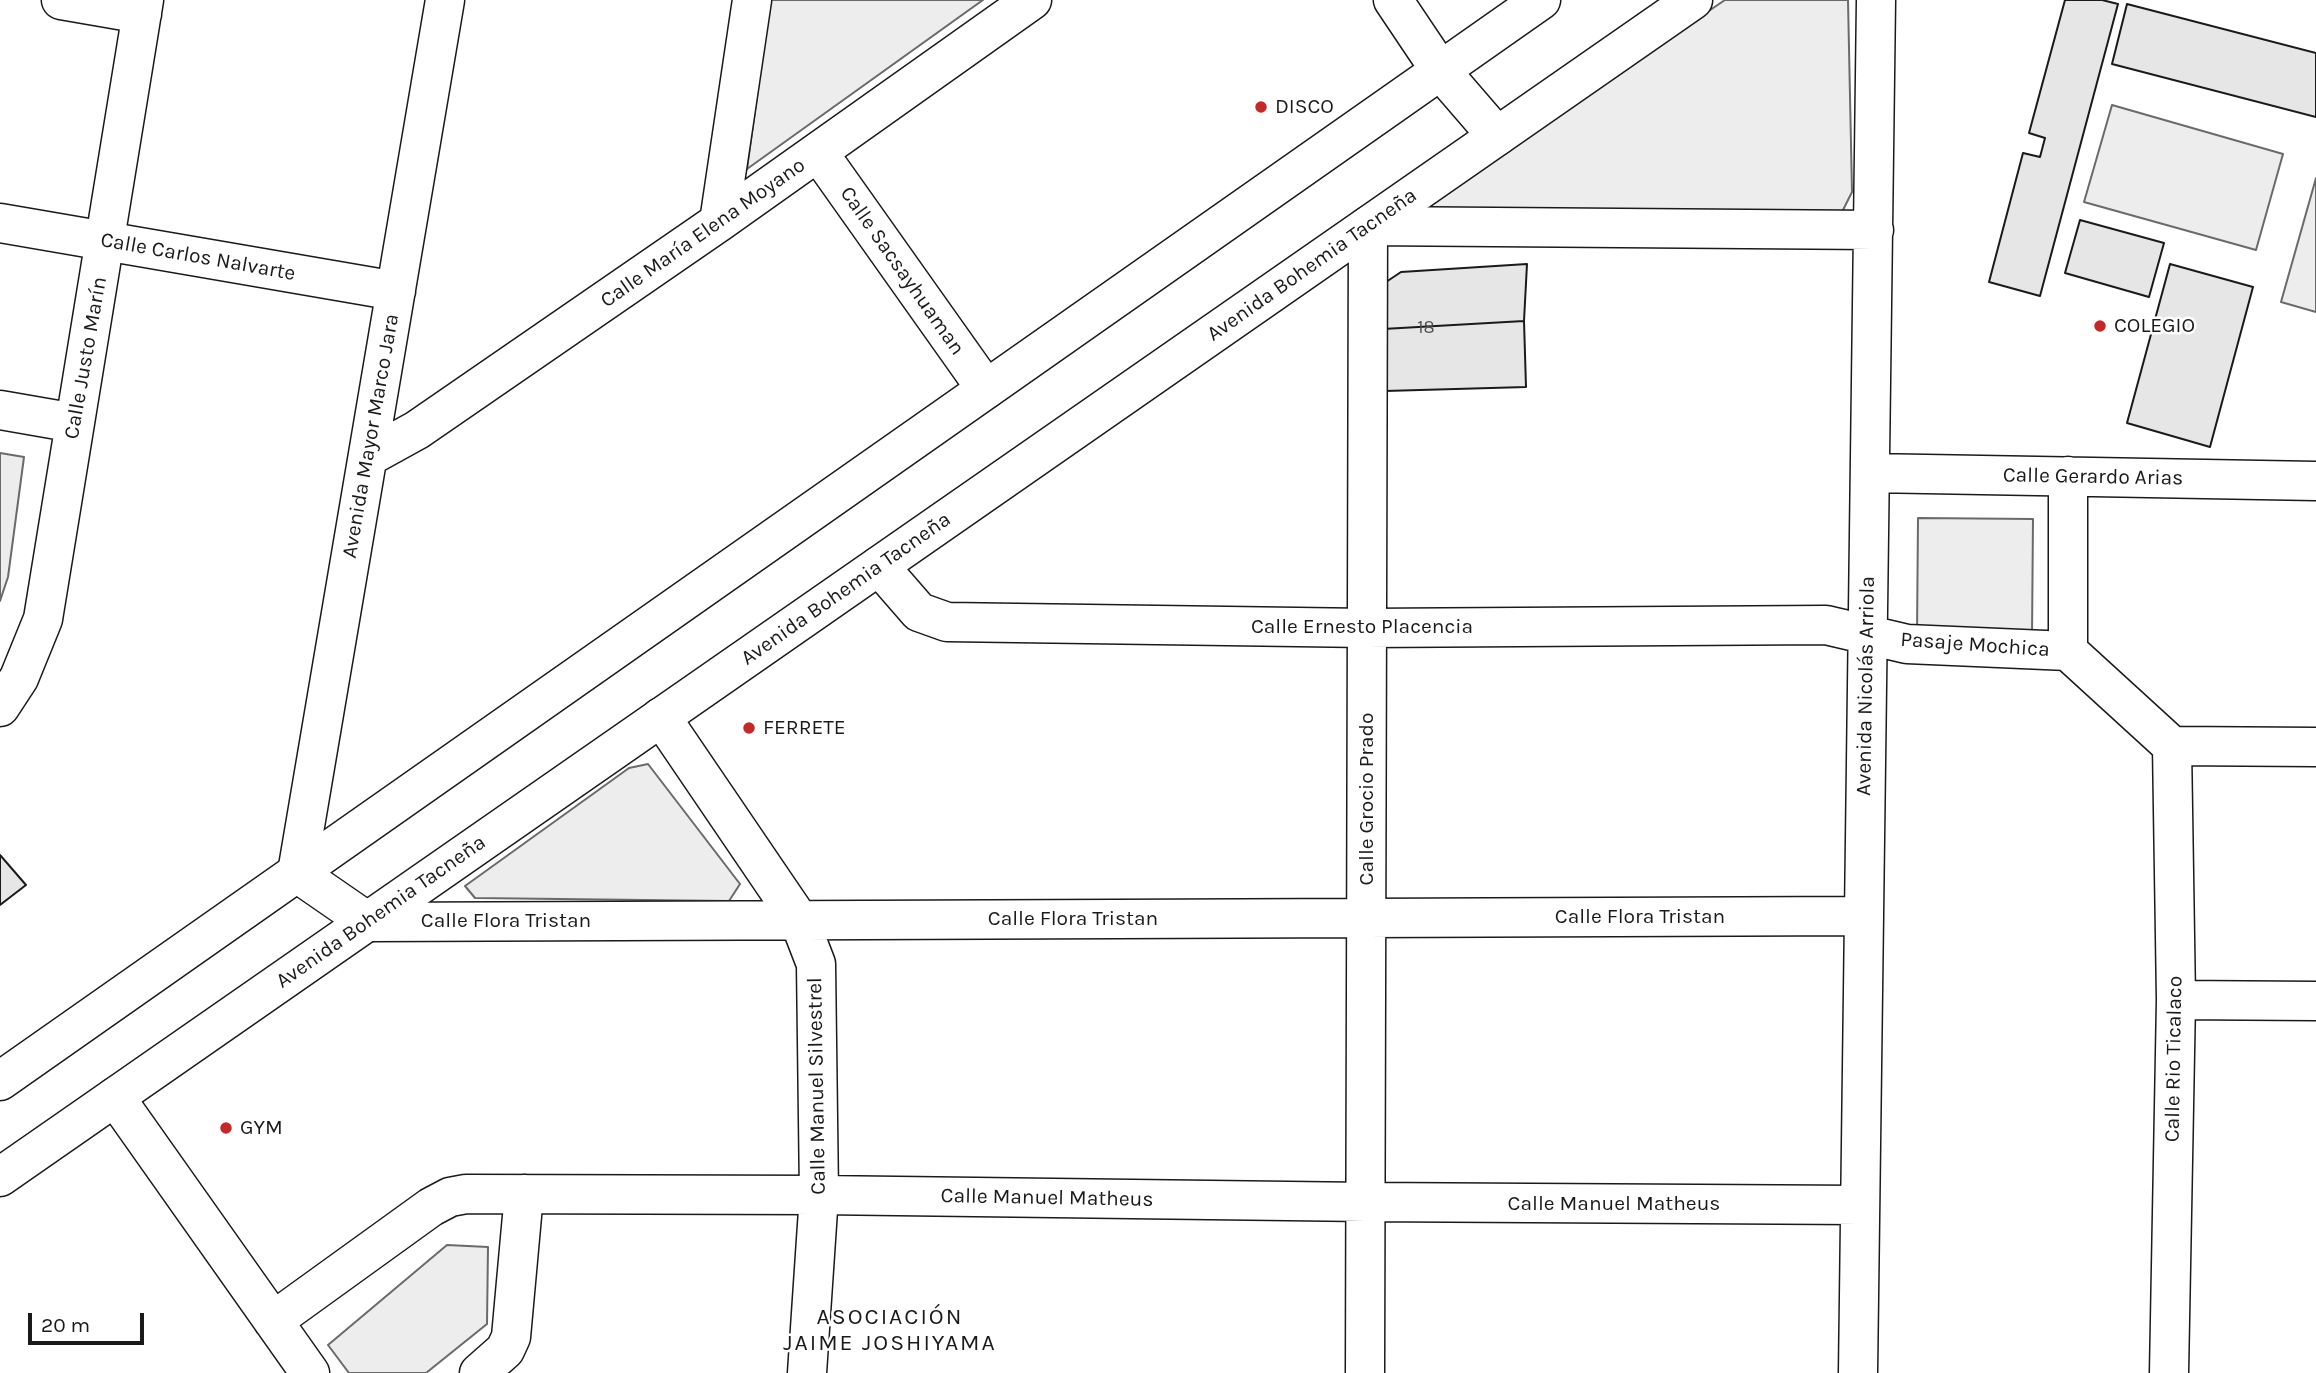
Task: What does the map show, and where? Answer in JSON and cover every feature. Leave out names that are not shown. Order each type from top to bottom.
[{"type":"street","points":[[61,0],[143,7]]},
{"type":"street","name":"Avenida Mayor Marco Jara","points":[[297,873],[445,0]]},
{"type":"street","points":[[719,222],[752,0]]},
{"type":"street","name":"Calle María Elena Moyano","points":[[368,457],[417,430],[719,222],[1032,0]]},
{"type":"street","points":[[1393,0],[1440,70],[1497,136]]},
{"type":"street","points":[[0,1082],[1541,0]]},
{"type":"street","name":"Avenida Bohemia Tacneña","points":[[0,1177],[1693,0]]},
{"type":"street","name":"Avenida Nicolás Arriola","points":[[1858,1373],[1876,0]]},
{"type":"street","name":"Calle Justo Marín","points":[[0,707],[19,678],[43,620],[143,7]]},
{"type":"street","name":"Calle Sacsayhuaman","points":[[818,152],[986,389]]},
{"type":"street","name":"Calle Carlos Nalvarte","points":[[0,223],[396,291]]},
{"type":"street","points":[[1368,226],[1874,230]]},
{"type":"street","name":"Calle Grocio Prado","points":[[1365,1373],[1368,226]]},
{"type":"street","points":[[0,410],[75,423]]},
{"type":"street","name":"Calle Gerardo Arias","points":[[1870,473],[2316,481]]},
{"type":"street","points":[[2068,476],[2068,651]]},
{"type":"street","name":"Calle Ernesto Placencia","points":[[879,566],[919,612],[947,622],[1367,628],[1826,625],[1867,634]]},
{"type":"street","name":"Pasaje Mochica","points":[[1867,634],[1907,644],[2068,651],[2172,746]]},
{"type":"street","name":"Calle Manuel Silvestrel","points":[[661,718],[799,920],[816,964],[819,1195],[807,1373]]},
{"type":"street","points":[[2172,746],[2316,747]]},
{"type":"street","name":"Calle Rio Ticalaco","points":[[2169,1373],[2176,1000],[2172,746]]},
{"type":"street","points":[[297,873],[368,922]]},
{"type":"street","name":"Calle Flora Tristan","points":[[368,922],[1863,916]]},
{"type":"street","points":[[2176,1000],[2316,1001]]},
{"type":"street","points":[[114,1097],[310,1373]]},
{"type":"street","name":"Calle Manuel Matheus","points":[[273,1321],[431,1207],[450,1197],[466,1194],[1860,1205]]},
{"type":"street","points":[[479,1373],[505,1350],[511,1337],[524,1194]]},
{"type":"shaded area","points":[[770,0],[983,0],[747,169]]},
{"type":"shaded area","points":[[1725,0],[1848,0],[1852,192],[1839,218],[1435,224],[1422,205]]},
{"type":"shaded area","points":[[2112,105],[2283,154],[2256,250],[2084,202]]},
{"type":"shaded area","points":[[2316,178],[2316,312],[2281,302]]},
{"type":"shaded area","points":[[0,453],[24,457],[8,577],[0,601]]},
{"type":"shaded area","points":[[1918,518],[2033,519],[2032,636],[1917,634]]},
{"type":"shaded area","points":[[648,764],[740,884],[729,901],[475,898],[465,886],[629,768]]},
{"type":"shaded area","points":[[447,1245],[488,1247],[487,1324],[426,1373],[349,1373],[328,1345]]},
{"type":"building","points":[[2065,0],[2102,0],[2118,4],[2040,296],[1989,282],[2023,153],[2040,157],[2045,138],[2029,133]]},
{"type":"building","points":[[2127,4],[2316,53],[2316,117],[2112,64]]},
{"type":"building","points":[[2080,220],[2164,243],[2149,297],[2065,273]]},
{"type":"building","points":[[1527,264],[1524,321],[1383,329],[1386,282],[1401,272]]},
{"type":"building","points":[[2170,264],[2253,287],[2210,447],[2127,423]]},
{"type":"building","points":[[1524,321],[1526,387],[1385,391],[1383,329]]},
{"type":"building","points":[[0,855],[26,885],[0,905]]},
{"type":"place","name":"DISCO","points":[[1261,107]]},
{"type":"place","name":"COLEGIO","points":[[2100,326]]},
{"type":"place","name":"FERRETE","points":[[749,728]]},
{"type":"place","name":"GYM","points":[[226,1128]]},
{"type":"district","name":"ASOCIACIÓN JAIME JOSHIYAMA","points":[[890,1330]]}]
